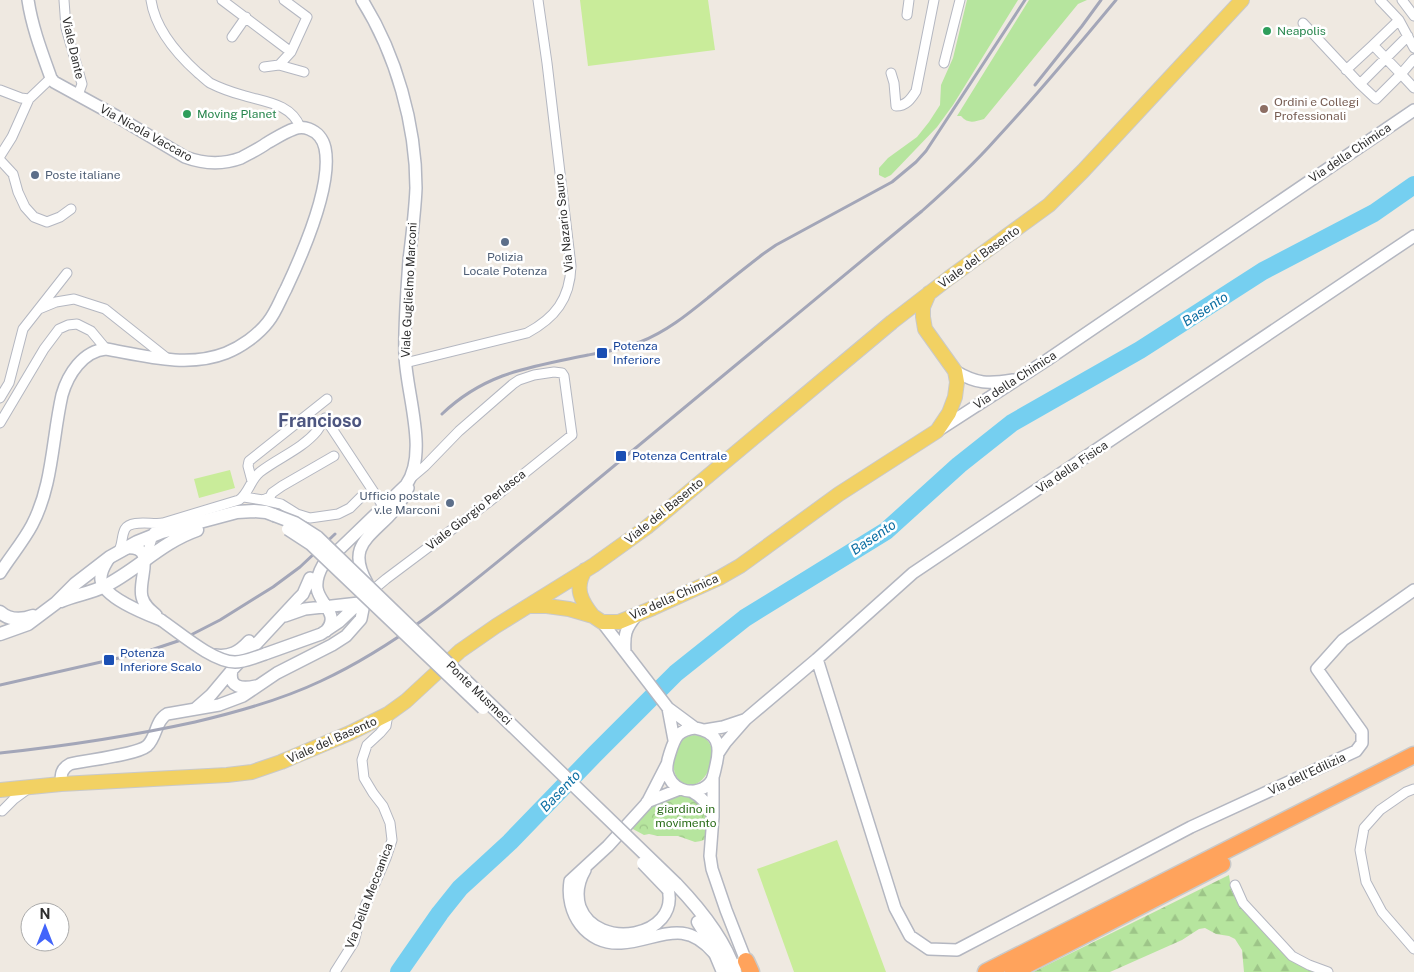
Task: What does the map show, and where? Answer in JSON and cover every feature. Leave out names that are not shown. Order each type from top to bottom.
[{"type":"highway","points":[[986,972],[1414,755]]},
{"type":"highway","points":[[1013,972],[1414,766]]},
{"type":"main road","name":"Viale del Basento","points":[[0,790],[32,786],[252,772],[350,734],[388,714],[460,651],[585,570],[647,527],[892,322],[1049,205],[1242,0]]},
{"type":"main road","points":[[929,293],[923,307],[922,317],[925,329],[955,371],[957,382],[955,398],[949,413],[937,431]]},
{"type":"main road","points":[[892,322],[914,322],[925,329]]},
{"type":"main road","name":"Via della Chimica","points":[[598,619],[618,622],[636,616],[719,578],[740,566],[839,494],[937,431]]},
{"type":"main road","points":[[0,634],[28,624],[56,603],[75,584],[118,552],[153,535],[237,512],[266,512],[273,518]]},
{"type":"main road","points":[[56,603],[104,587],[145,561],[170,542],[184,535],[242,518],[273,518]]},
{"type":"main road","name":"Ponte Musmeci","points":[[273,518],[295,523],[317,537],[374,585],[672,886]]},
{"type":"main road","name":"Ponte Musmeci","points":[[273,518],[312,544],[602,822],[672,886]]},
{"type":"main road","points":[[585,570],[580,578],[580,595],[583,602],[598,619]]},
{"type":"main road","points":[[527,606],[569,609],[598,619]]},
{"type":"main road","points":[[0,612],[13,619],[26,619],[43,613]]},
{"type":"main road","points":[[672,886],[689,897],[718,937],[734,967]]},
{"type":"street","points":[[28,0],[34,27],[51,78],[29,99],[12,137],[0,158],[13,174],[21,200],[34,217],[47,222],[60,217],[71,209]]},
{"type":"street","name":"Viale Dante","points":[[64,0],[66,28],[82,84],[78,95]]},
{"type":"street","points":[[1,571],[33,524],[45,492],[50,470],[59,407],[64,387],[82,360],[97,350],[106,349],[170,360],[202,360],[228,352],[244,343],[264,327],[277,307],[300,259],[314,222],[325,180],[326,158],[323,142],[316,132],[300,127],[295,117],[282,107],[271,102],[242,96],[208,82],[188,64],[174,47],[155,17],[151,0]]},
{"type":"street","points":[[222,0],[291,52]]},
{"type":"street","points":[[279,65],[291,52],[307,17],[284,0]]},
{"type":"street","name":"Viale Guglielmo Marconi","points":[[362,0],[373,17],[382,38],[399,84],[409,122],[414,158],[415,204],[405,341],[405,363],[416,434],[415,468],[402,500],[364,541],[361,547],[359,555],[360,567],[374,585]]},
{"type":"street","name":"Via Nazario Sauro","points":[[405,363],[527,333],[549,318],[562,304],[568,286],[571,266],[538,0]]},
{"type":"street","points":[[907,15],[909,0]]},
{"type":"street","points":[[891,73],[896,106],[903,105],[910,100],[916,91],[934,0]]},
{"type":"street","points":[[944,63],[960,0]]},
{"type":"street","points":[[1380,0],[1399,20],[1414,48]]},
{"type":"street","points":[[1402,0],[1414,16]]},
{"type":"street","points":[[232,37],[246,17]]},
{"type":"street","points":[[1346,70],[1399,20]]},
{"type":"street","points":[[1303,23],[1346,70],[1376,99],[1414,59]]},
{"type":"street","points":[[1360,84],[1408,36]]},
{"type":"street","points":[[1373,45],[1414,88]]},
{"type":"street","points":[[264,67],[279,65],[304,72]]},
{"type":"street","name":"Via Nicola Vaccaro","points":[[51,78],[59,85],[185,157],[202,162],[220,163],[241,158],[300,127]]},
{"type":"street","points":[[0,90],[29,99]]},
{"type":"street","name":"Via della Chimica","points":[[937,431],[1047,360],[1414,110]]},
{"type":"street","name":"Via della Fisica","points":[[746,719],[913,573],[1414,236]]},
{"type":"street","points":[[0,398],[10,382],[23,329],[67,273]]},
{"type":"street","points":[[39,309],[56,302],[74,299],[105,309],[170,360]]},
{"type":"street","points":[[0,423],[44,349],[59,329],[77,324],[91,331],[106,349]]},
{"type":"street","points":[[955,371],[968,378],[982,382],[1017,380]]},
{"type":"street","name":"Viale Giorgio Perlasca","points":[[374,585],[490,500],[572,435],[562,373],[554,372],[534,375],[513,384],[459,430],[412,477]]},
{"type":"street","points":[[252,481],[248,466],[249,461],[327,399]]},
{"type":"street","points":[[161,620],[134,608],[114,596],[104,587],[101,578],[102,570],[118,552],[122,544],[124,531],[129,525],[163,523],[239,500],[244,497],[252,481],[259,473],[295,449],[316,432],[325,418],[383,506]]},
{"type":"street","points":[[263,500],[270,497],[272,493],[282,486],[334,456]]},
{"type":"street","points":[[208,652],[225,656],[238,652],[323,564],[406,485],[412,477]]},
{"type":"street","points":[[244,497],[281,504],[298,514],[310,518],[338,514],[350,508],[361,497]]},
{"type":"street","points":[[163,523],[156,528],[145,561],[141,588],[142,598],[148,608],[161,620],[208,652],[224,660],[242,662],[316,636],[339,622],[374,585]]},
{"type":"street","points":[[118,552],[135,548],[139,549],[144,555],[145,561]]},
{"type":"street","points":[[323,564],[317,580],[317,589],[331,618],[331,624],[327,630]]},
{"type":"street","points":[[195,708],[211,695],[302,594],[310,578]]},
{"type":"street","name":"Via dell'Edilizia","points":[[816,659],[895,908],[910,936],[929,949],[958,950],[1190,827],[1356,751],[1362,742],[1362,732],[1317,669],[1343,640],[1414,590]]},
{"type":"street","points":[[320,596],[330,604],[340,605]]},
{"type":"street","points":[[279,620],[296,611],[359,603]]},
{"type":"street","points":[[61,784],[61,772],[70,764],[139,751],[149,743],[164,716],[172,712],[219,705],[243,696],[277,673],[332,645],[346,636],[361,619],[363,609],[359,603]]},
{"type":"street","points":[[310,609],[324,615],[328,622],[327,630]]},
{"type":"street","points":[[625,654],[624,640],[627,627],[636,616]]},
{"type":"street","points":[[598,619],[668,708],[710,734],[717,742],[720,752]]},
{"type":"street","points":[[232,670],[230,678],[237,686],[244,688],[256,686]]},
{"type":"street","points":[[668,708],[674,740]]},
{"type":"street","name":"Via Della Meccanica","points":[[335,972],[354,942],[360,918],[392,840],[390,823],[383,806],[364,778],[362,760],[367,745],[386,726],[388,714]]},
{"type":"street","points":[[734,967],[703,942],[689,935],[667,933],[622,943],[600,939],[586,931],[576,920],[570,905],[569,889],[570,881],[608,846],[647,803],[677,736],[685,730],[723,727],[746,719]]},
{"type":"street","points":[[734,967],[726,910],[712,869],[710,856],[713,778],[720,752],[725,742],[746,719]]},
{"type":"street","points":[[666,764],[667,774],[672,783],[699,795],[709,807],[713,817]]},
{"type":"street","points":[[647,803],[685,790],[696,791],[706,787],[713,778]]},
{"type":"street","points":[[1,813],[14,798],[32,786]]},
{"type":"street","points":[[1414,789],[1406,792],[1374,816],[1364,828],[1360,850],[1366,882],[1382,912],[1414,950]]},
{"type":"street","points":[[0,796],[2,802],[1,813]]},
{"type":"street","points":[[589,864],[579,883],[579,904],[585,916],[595,926],[608,932],[629,934],[643,930],[660,920],[669,905],[672,886]]},
{"type":"street","points":[[1235,884],[1243,903],[1292,956],[1328,972]]},
{"type":"green space","points":[[580,0],[708,0],[715,50],[588,66]]},
{"type":"green space","points":[[967,0],[1018,0],[953,105],[937,127],[891,175],[885,178],[879,175],[879,168],[888,158],[917,137],[940,105],[941,85],[953,58]]},
{"type":"green space","points":[[1029,0],[1087,0],[1078,4],[984,119],[971,122],[961,116],[957,116]]},
{"type":"green space","points":[[230,470],[235,488],[199,498],[194,479]]},
{"type":"green space","points":[[694,735],[705,739],[711,747],[712,757],[710,768],[704,777],[696,784],[687,785],[678,779],[674,771],[674,760],[676,750],[682,740]]},
{"type":"green space","name":"giardino in movimento","points":[[680,795],[695,797],[708,813],[706,839],[695,842],[678,836],[644,835],[631,828],[654,804]]},
{"type":"green space","points":[[837,840],[886,972],[794,972],[757,869]]},
{"type":"green space","points":[[1229,875],[1231,889],[1240,907],[1288,958],[1313,972],[1244,972],[1242,950],[1235,939],[1216,934],[1205,928],[1199,929],[1182,940],[1110,972],[1033,972]]},
{"type":"waterway","name":"Basento","points":[[399,972],[460,888],[510,842],[676,673],[745,618],[886,531],[959,465],[1012,423],[1140,350],[1263,271],[1374,213],[1414,185]]},
{"type":"railway","points":[[442,414],[475,389],[510,373],[547,363],[621,348],[659,333],[685,316],[776,245],[892,182],[926,151],[1025,0]]},
{"type":"railway","points":[[1035,85],[1101,0]]},
{"type":"railway","points":[[0,753],[74,744],[147,732],[195,722],[259,705],[321,681],[386,645],[417,624],[505,556],[922,211],[969,167],[1012,122],[1116,0]]},
{"type":"railway","points":[[0,685],[145,652],[181,640],[220,620],[273,587],[300,567],[335,534]]},
{"type":"place","name":"Neapolis","points":[[1267,31]]},
{"type":"place","name":"Ordini e Collegi Professionali","points":[[1264,109]]},
{"type":"place","name":"Moving Planet","points":[[187,114]]},
{"type":"place","name":"Poste italiane","points":[[35,175]]},
{"type":"place","name":"Polizia Locale Potenza","points":[[505,242]]},
{"type":"place","name":"Potenza Inferiore","points":[[602,353]]},
{"type":"place","name":"Potenza Centrale","points":[[621,456]]},
{"type":"place","name":"Ufficio postale v.le Marconi","points":[[450,503]]},
{"type":"place","name":"Potenza Inferiore Scalo","points":[[109,660]]},
{"type":"district","name":"Francioso","points":[[320,420]]}]
